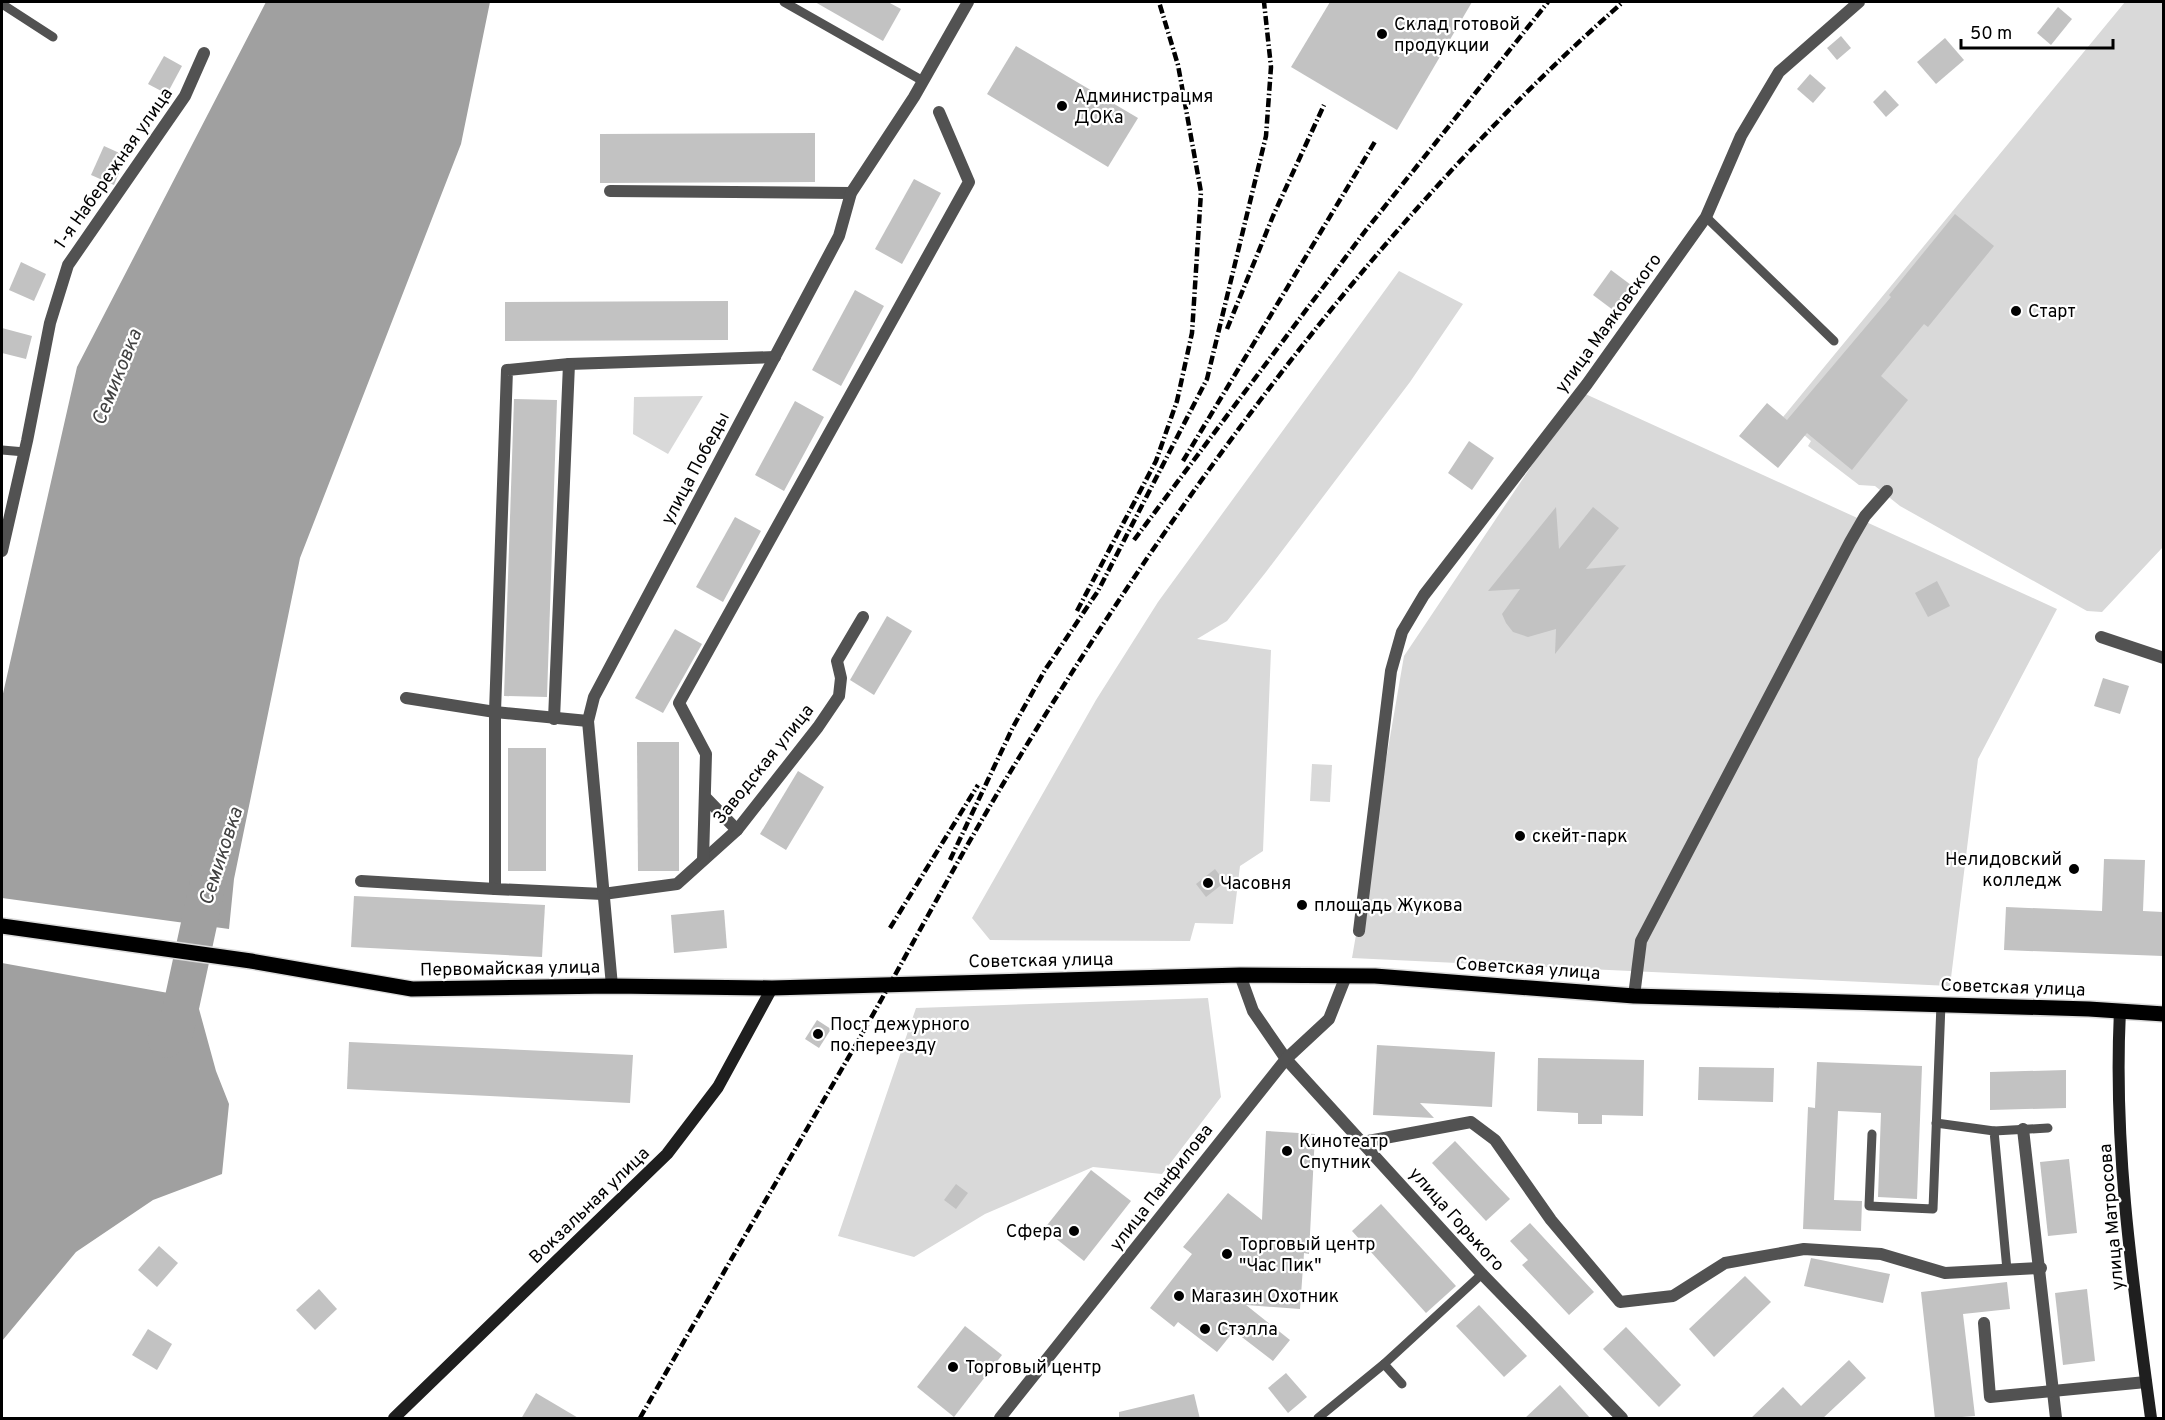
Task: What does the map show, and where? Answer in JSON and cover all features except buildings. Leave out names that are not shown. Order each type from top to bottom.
[{"type":"main road","name":"Первомайская улица","points":[[2,926],[251,961],[412,989],[612,986],[772,988],[890,983]]},
{"type":"main road","name":"Советская улица","points":[[890,983],[1240,975],[1346,976],[1634,996],[1941,1004],[2163,1014]]},
{"type":"main road","name":"Вокзальная улица","points":[[394,1419],[668,1154],[718,1087],[772,988]]},
{"type":"main road","name":"улица Матросова","points":[[2120,1011],[2118,1057],[2125,1197],[2151,1419]]},
{"type":"street","name":"улица Победы","points":[[612,986],[588,721],[594,697],[839,236],[851,193],[923,81],[968,2]]},
{"type":"street","name":"улица Маяковского","points":[[1359,931],[1391,671],[1402,632],[1424,595],[1587,384],[1706,218],[1741,136],[1779,72],[1859,2]]},
{"type":"street","name":"1-я Набережная улица","points":[[2,551],[25,452],[50,322],[68,265],[185,96],[204,53]]},
{"type":"street","points":[[703,860],[706,754],[679,703],[969,182],[939,112]]},
{"type":"street","points":[[610,191],[851,193]]},
{"type":"street","points":[[495,889],[495,712],[507,370],[569,364],[775,357]]},
{"type":"street","points":[[554,719],[569,364]]},
{"type":"street","points":[[1634,996],[1641,941],[1850,542],[1865,516],[1887,491]]},
{"type":"street","name":"Заводская улица","points":[[361,881],[603,894],[677,884],[737,830],[818,727],[839,696],[841,678],[837,661],[863,617]]},
{"type":"street","points":[[2101,637],[2163,658]]},
{"type":"street","points":[[406,698],[495,712],[588,721]]},
{"type":"street","points":[[705,796],[737,830]]},
{"type":"street","name":"улица Горького","points":[[1240,975],[1253,1011],[1286,1059],[1482,1274],[1622,1419]]},
{"type":"street","name":"улица Панфилова","points":[[1000,1419],[1286,1059],[1329,1019],[1346,976]]},
{"type":"street","points":[[1363,1142],[1471,1122],[1495,1140],[1551,1220],[1620,1302],[1673,1296],[1725,1263],[1804,1250],[1881,1254],[1945,1273],[2041,1268]]},
{"type":"street","points":[[2023,1129],[2041,1268],[2056,1419]]},
{"type":"street","points":[[1983,1323],[1990,1397],[2146,1382]]},
{"type":"lane","points":[[784,2],[923,81]]},
{"type":"lane","points":[[2,4],[53,37]]},
{"type":"lane","points":[[1706,218],[1834,341]]},
{"type":"lane","points":[[2,450],[25,452]]},
{"type":"lane","points":[[1872,1134],[1869,1206],[1933,1209],[1941,1004]]},
{"type":"lane","points":[[1936,1123],[1994,1131],[2048,1128]]},
{"type":"lane","points":[[1994,1131],[2007,1270]]},
{"type":"lane","points":[[1318,1419],[1384,1364],[1482,1274]]},
{"type":"lane","points":[[1384,1364],[1402,1384]]},
{"type":"shaded area","name":"Старт","points":[[2125,2],[2163,2],[2163,547],[2102,612],[2087,611],[1900,506],[1875,486],[1859,485],[1808,446],[1811,441],[1783,417]]},
{"type":"shaded area","points":[[1399,271],[1463,304],[1410,382],[1266,572],[1227,621],[1197,639],[1271,650],[1263,851],[1240,866],[1233,924],[1195,923],[1190,941],[990,940],[972,918],[1096,700],[1158,602]]},
{"type":"shaded area","points":[[1581,392],[2057,609],[1978,759],[1950,986],[1352,958],[1404,656]]},
{"type":"shaded area","points":[[703,396],[668,454],[633,434],[634,397]]},
{"type":"shaded area","points":[[1312,764],[1332,765],[1330,802],[1310,801]]},
{"type":"shaded area","points":[[1208,998],[1221,1097],[1162,1174],[1093,1167],[985,1214],[914,1257],[838,1236],[916,1008]]},
{"type":"water","points":[[266,2],[490,2],[461,144],[300,558],[234,879],[229,929],[2,898],[2,698],[77,367]]},
{"type":"water","points":[[2,963],[196,998],[216,1071],[229,1104],[222,1174],[153,1200],[76,1252],[2,1341]]},
{"type":"waterway","name":"Семиковка","points":[[166,1040],[176,1030],[209,878]]},
{"type":"railway","points":[[1077,611],[1156,461],[1177,401],[1192,333],[1201,192],[1178,65],[1159,2]]},
{"type":"railway","points":[[950,860],[1013,727],[1045,670],[1098,591],[1207,379],[1266,136],[1271,67],[1264,2]]},
{"type":"railway","points":[[1134,540],[1366,230],[1548,2]]},
{"type":"railway","points":[[640,1418],[862,1034],[1003,784],[1068,679],[1209,470],[1284,369],[1363,271],[1446,176],[1533,86],[1623,2]]},
{"type":"railway","points":[[1227,329],[1273,216],[1324,105]]},
{"type":"railway","points":[[1183,461],[1376,140]]},
{"type":"railway","points":[[890,928],[978,785]]},
{"type":"place","name":"Склад готовой продукции","points":[[1382,34]]},
{"type":"place","name":"Администрацмя ДОКа","points":[[1062,106]]},
{"type":"place","name":"Старт","points":[[2016,311]]},
{"type":"place","name":"скейт-парк","points":[[1520,836]]},
{"type":"place","name":"Нелидовский колледж","points":[[2074,869]]},
{"type":"place","name":"Часовня","points":[[1208,883]]},
{"type":"place","name":"площадь Жукова","points":[[1302,905]]},
{"type":"place","name":"Пост дежурного по переезду","points":[[818,1034]]},
{"type":"place","name":"Кинотеатр Спутник","points":[[1287,1151]]},
{"type":"place","name":"Сфера","points":[[1074,1231]]},
{"type":"place","name":"Торговый центр \"Час Пик\"","points":[[1227,1254]]},
{"type":"place","name":"Магазин Охотник","points":[[1179,1296]]},
{"type":"place","name":"Стэлла","points":[[1205,1329]]},
{"type":"place","name":"Торговый центр","points":[[953,1367]]}]
